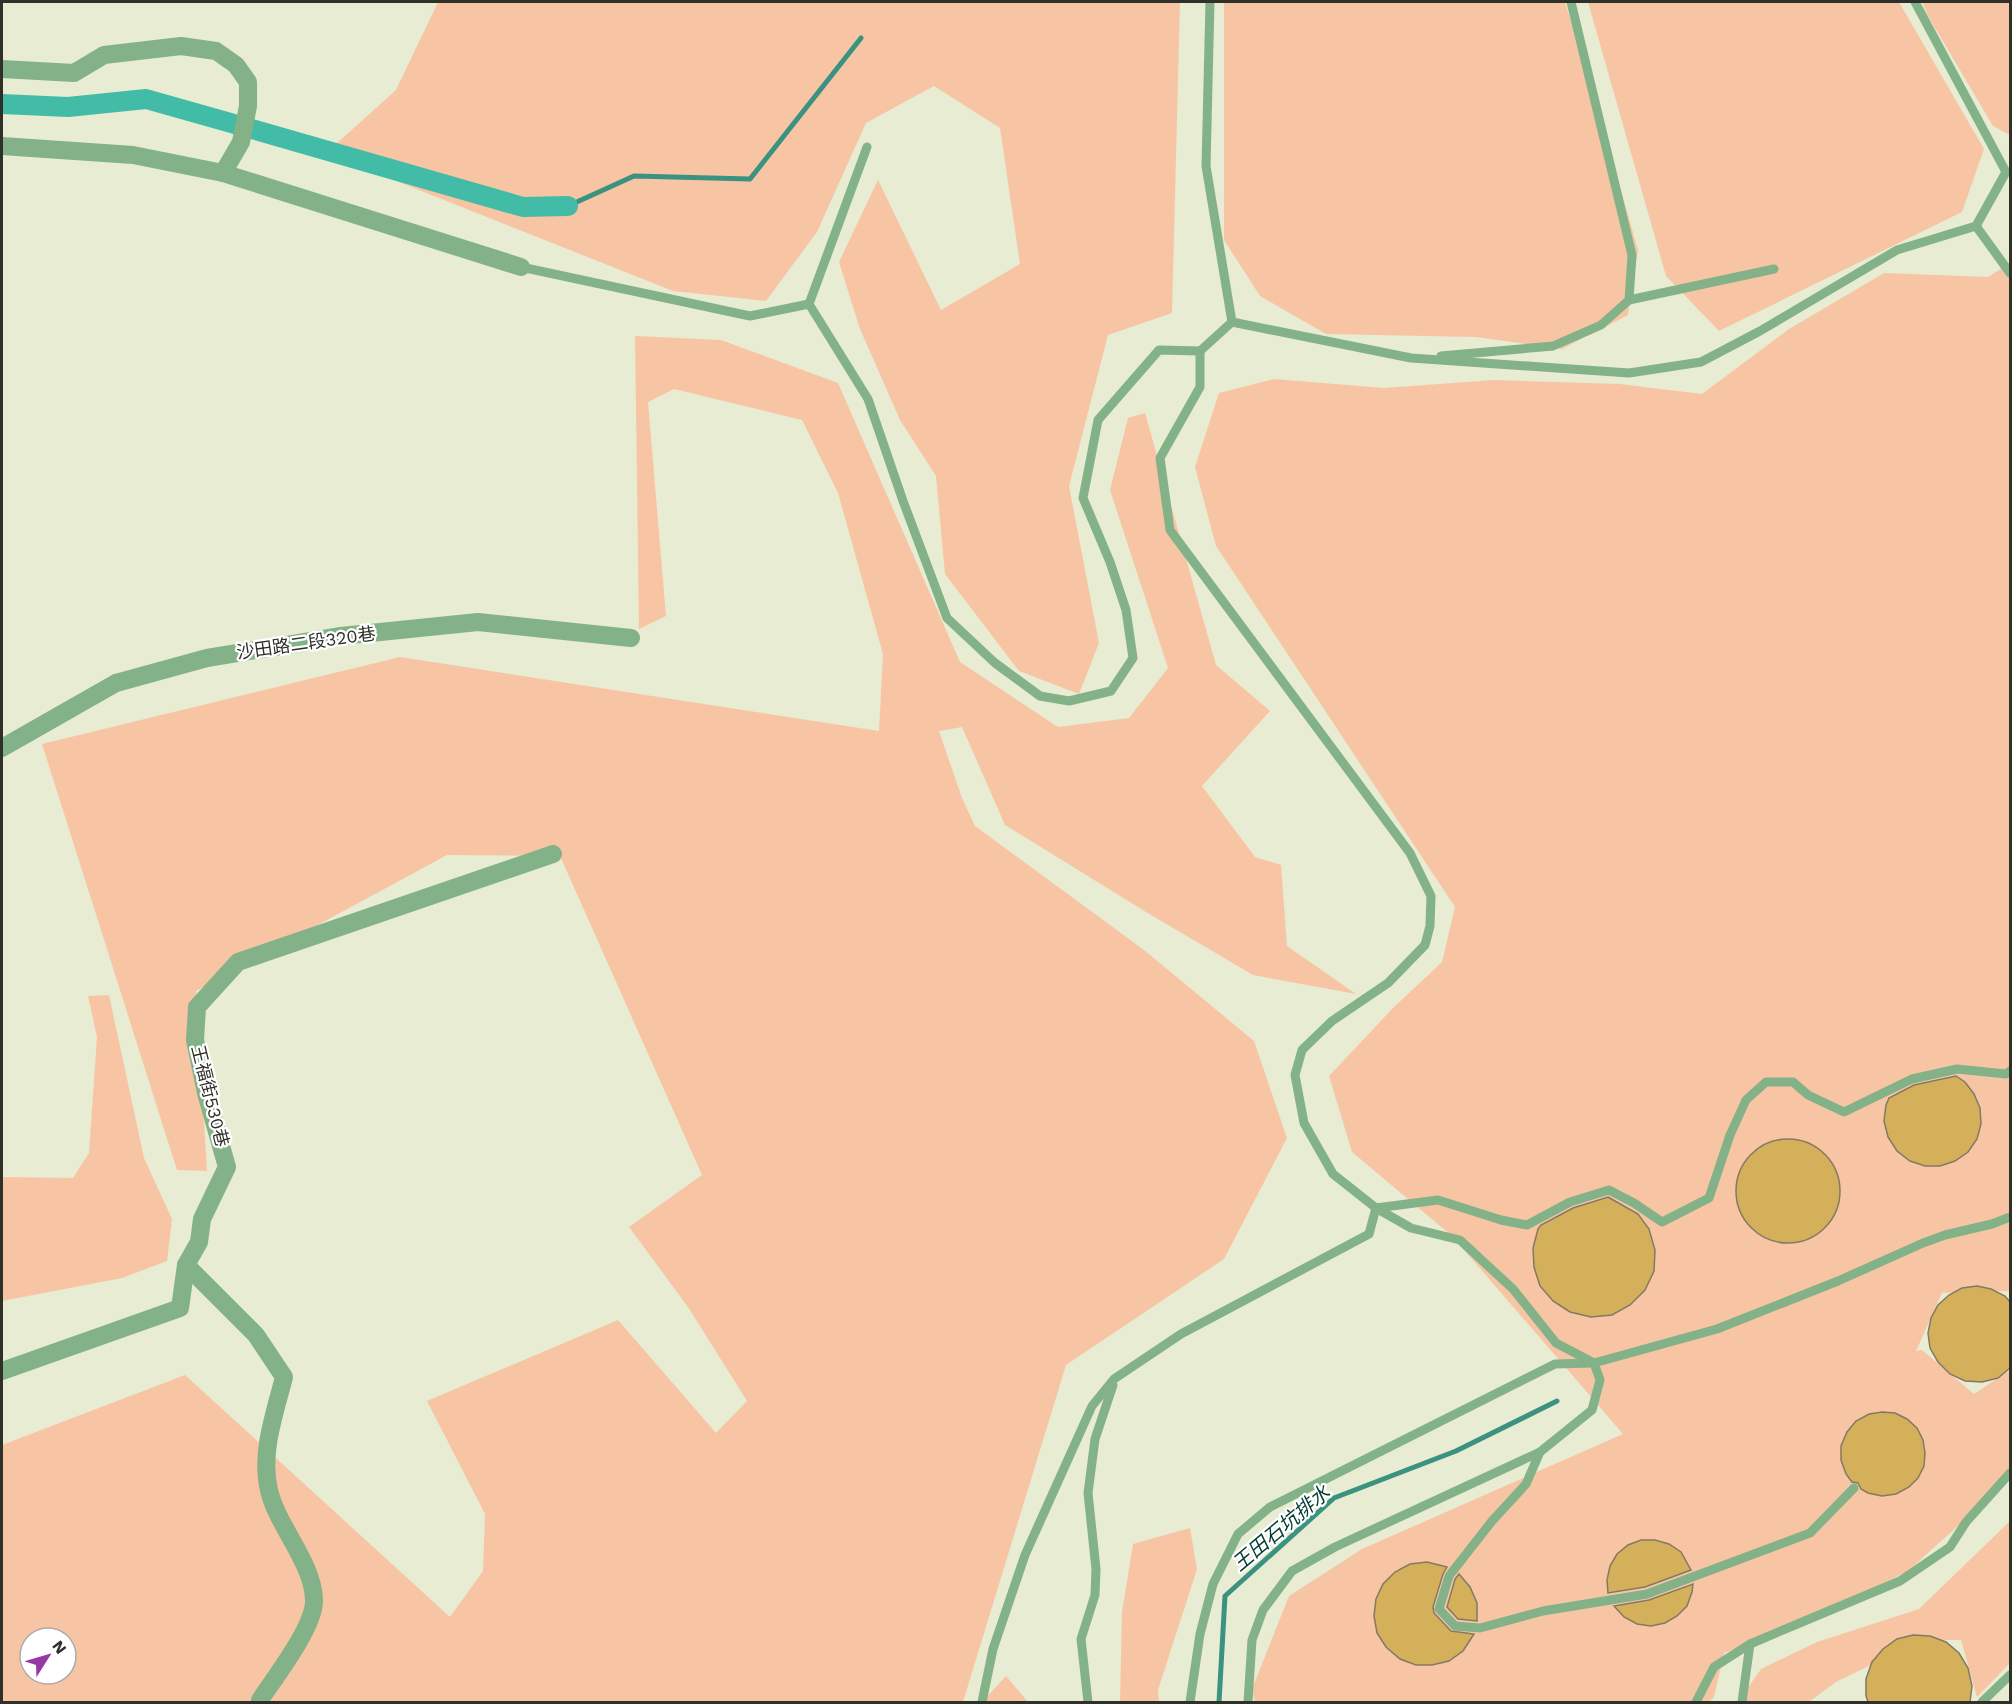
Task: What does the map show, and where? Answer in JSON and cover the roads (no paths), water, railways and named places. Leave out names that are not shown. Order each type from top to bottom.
[{"type":"street","points":[[2,69],[74,73],[104,55],[181,46],[216,51],[236,65],[248,82],[248,106],[241,142],[223,173]]},
{"type":"street","points":[[2,146],[133,155],[223,173],[521,267]]},
{"type":"street","name":"沙田路二段320巷","points":[[2,748],[116,683],[207,658],[341,636],[478,622],[631,638]]},
{"type":"street","name":"王福街530巷","points":[[2,1371],[180,1308],[186,1264],[200,1242],[202,1219],[227,1167],[206,1093],[195,1040],[197,1007],[238,962],[553,854]]},
{"type":"street","points":[[186,1264],[256,1335],[284,1377],[266,1456],[269,1491],[306,1567],[314,1601],[306,1630],[260,1700]]},
{"type":"lane","points":[[1210,2],[1206,166],[1232,322]]},
{"type":"lane","points":[[1571,2],[1632,255],[1629,300]]},
{"type":"lane","points":[[1232,322],[1411,358],[1629,372],[1701,362],[1760,331],[1897,250],[1976,226],[2009,171],[1915,2]]},
{"type":"lane","points":[[809,304],[867,147]]},
{"type":"lane","points":[[1976,226],[2010,273]]},
{"type":"lane","points":[[521,267],[750,316],[809,304]]},
{"type":"lane","points":[[1411,358],[1552,346],[1601,325],[1629,300],[1774,269]]},
{"type":"lane","points":[[809,304],[867,399],[947,618],[994,663],[1040,696],[1070,701],[1111,691],[1133,658],[1126,610],[1110,562],[1083,498],[1098,420],[1159,350],[1200,351],[1232,322]]},
{"type":"lane","points":[[1200,351],[1200,387],[1160,458],[1170,530],[1410,853],[1431,896],[1430,926],[1425,945],[1388,983],[1332,1021],[1302,1050],[1295,1075],[1304,1123],[1333,1174],[1376,1208],[1411,1228],[1460,1240],[1513,1289],[1556,1343],[1594,1364],[1600,1380],[1592,1410],[1540,1452],[1335,1547],[1292,1571],[1263,1610],[1252,1640],[1248,1702]]},
{"type":"lane","points":[[1376,1208],[1438,1200],[1501,1220],[1527,1225],[1570,1202],[1609,1190],[1662,1222],[1709,1198],[1730,1135],[1746,1100],[1766,1082],[1793,1082],[1808,1095],[1844,1112],[1912,1079],[1957,1069],[2006,1074],[2010,1071]]},
{"type":"lane","points":[[982,1702],[993,1650],[1025,1555],[1092,1406],[1114,1379],[1181,1334],[1369,1234],[1376,1208]]},
{"type":"lane","points":[[1190,1702],[1200,1634],[1213,1584],[1238,1534],[1280,1502],[1555,1364],[1594,1364],[1717,1329],[1838,1281],[1923,1243],[2010,1217]]},
{"type":"lane","points":[[1088,1702],[1081,1639],[1095,1595],[1096,1569],[1088,1493],[1095,1439],[1114,1379]]},
{"type":"lane","points":[[1540,1452],[1526,1484],[1491,1521],[1449,1576],[1439,1609],[1455,1626],[1480,1628],[1543,1611],[1647,1594],[1810,1533],[1854,1488]]},
{"type":"lane","points":[[1696,1702],[1714,1666],[1750,1644],[1900,1581],[1950,1547],[1966,1522],[2010,1473]]},
{"type":"lane","points":[[1742,1702],[1750,1644]]},
{"type":"lane","points":[[1982,1702],[2010,1675]]},
{"type":"waterway","points":[[568,206],[634,176],[750,179],[861,38]]},
{"type":"waterway","points":[[2,104],[68,107],[146,99],[238,125]]},
{"type":"waterway","points":[[252,129],[523,207],[568,206]]},
{"type":"waterway","name":"王田石坑排水","points":[[1219,1702],[1225,1596],[1334,1498],[1456,1451],[1557,1401]]}]
